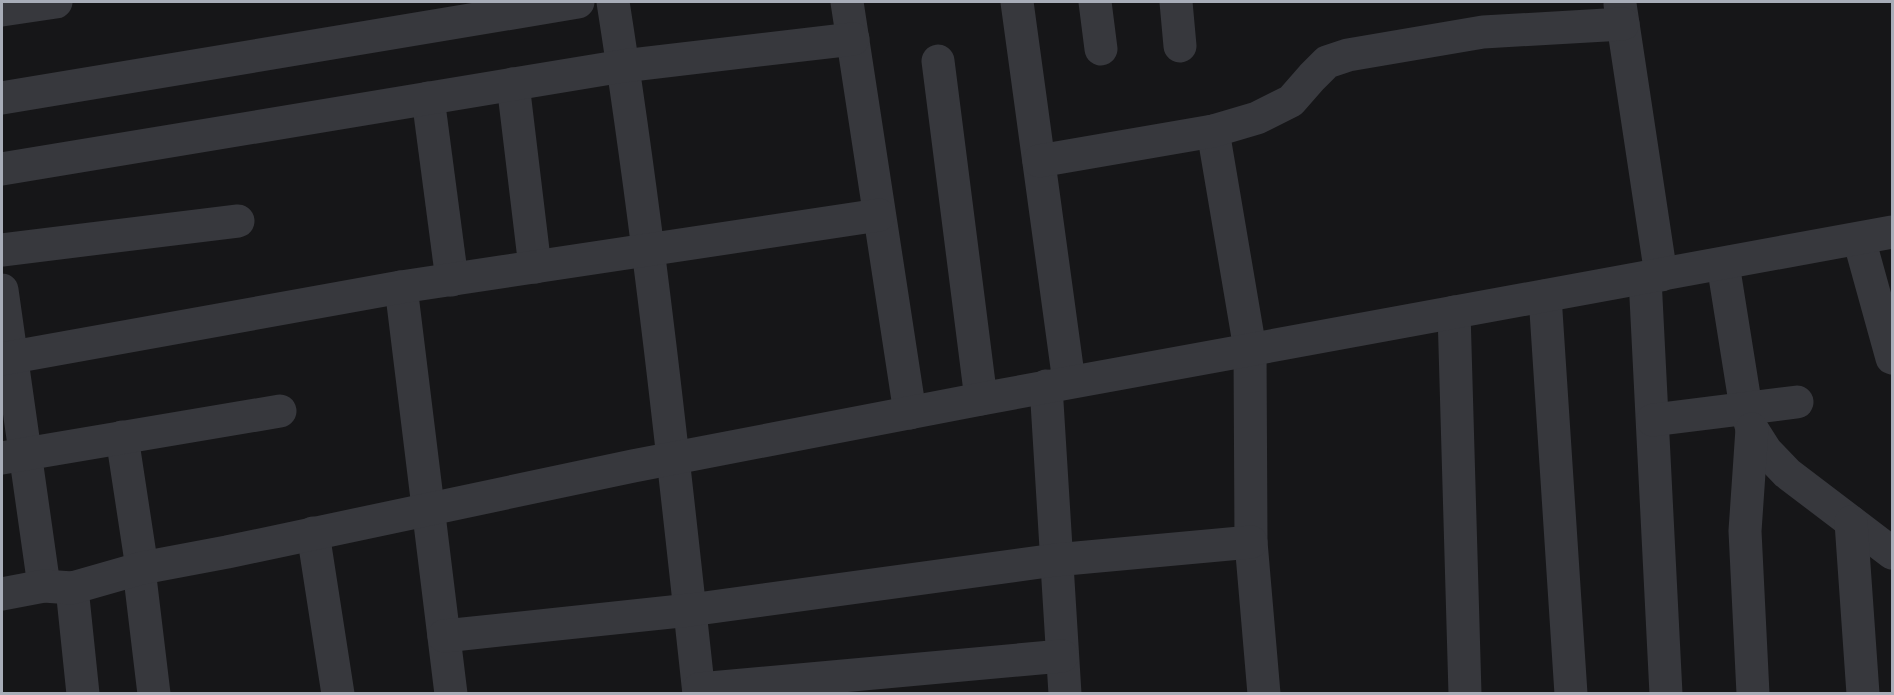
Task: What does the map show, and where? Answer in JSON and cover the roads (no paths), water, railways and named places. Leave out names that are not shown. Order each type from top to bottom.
[{"type":"street","points":[[2,10],[56,2]]},
{"type":"street","points":[[2,98],[578,2]]},
{"type":"street","points":[[614,2],[648,251],[699,691],[1062,656]]},
{"type":"street","points":[[848,2],[910,412]]},
{"type":"street","points":[[1017,2],[1039,162],[1057,384],[1055,560],[1065,693]]},
{"type":"street","points":[[1095,2],[1101,49]]},
{"type":"street","points":[[1176,2],[1180,46]]},
{"type":"street","points":[[1039,162],[1213,131],[1257,118],[1292,101],[1327,62],[1348,55],[1484,32],[1621,13],[1653,276],[1653,420],[1666,693]]},
{"type":"street","points":[[2,169],[623,66],[853,39]]},
{"type":"street","points":[[938,61],[981,399]]},
{"type":"street","points":[[513,84],[536,267]]},
{"type":"street","points":[[428,98],[452,280]]},
{"type":"street","points":[[1213,131],[1250,349],[1251,542],[1264,693]]},
{"type":"street","points":[[6,358],[401,287],[879,215]]},
{"type":"street","points":[[2,250],[238,221]]},
{"type":"street","points":[[2,594],[58,587],[673,458],[910,412],[1893,232]]},
{"type":"street","points":[[1859,239],[1893,358]]},
{"type":"street","points":[[1723,264],[1749,418],[1745,531],[1753,693]]},
{"type":"street","points":[[401,287],[451,693]]},
{"type":"street","points":[[2,290],[13,456],[58,587],[83,693]]},
{"type":"street","points":[[1545,296],[1571,693]]},
{"type":"street","points":[[1454,312],[1465,693]]},
{"type":"street","points":[[1653,420],[1749,418],[1797,402]]},
{"type":"street","points":[[13,456],[280,411]]},
{"type":"street","points":[[1749,418],[1766,451],[1787,473],[1893,553]]},
{"type":"street","points":[[122,437],[141,568],[154,693]]},
{"type":"street","points":[[1851,522],[1863,693]]},
{"type":"street","points":[[313,533],[338,693]]},
{"type":"street","points":[[444,636],[690,610],[1055,560],[1251,542]]}]
